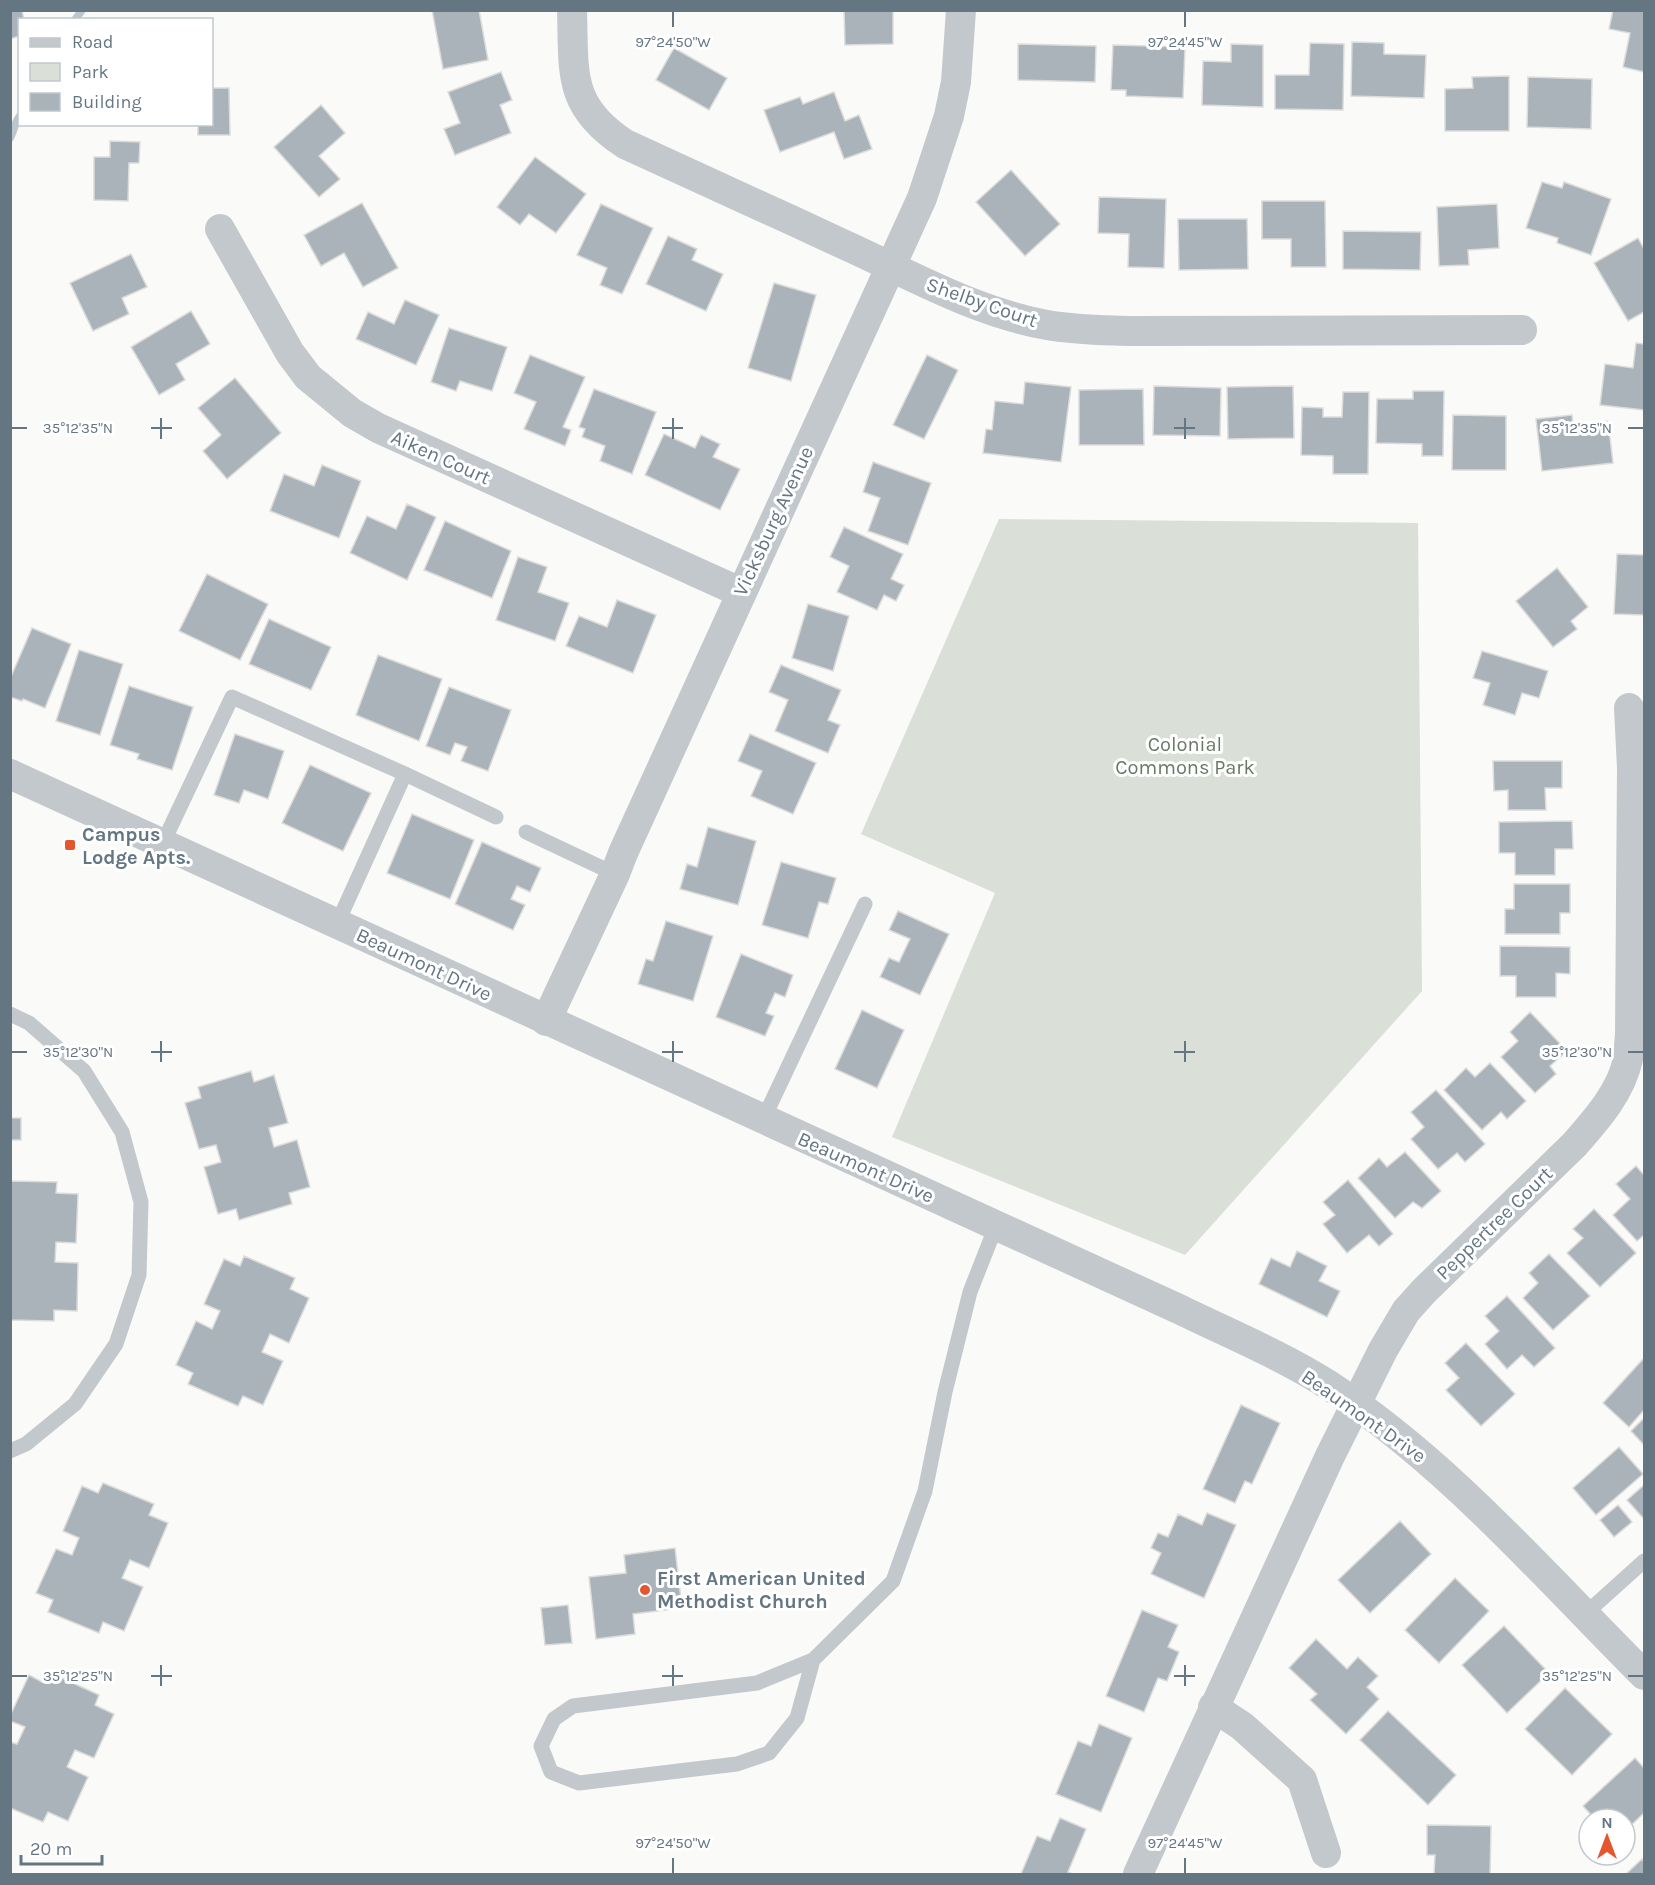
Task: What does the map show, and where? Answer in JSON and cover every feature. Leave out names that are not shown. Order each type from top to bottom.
[{"type":"street","name":"Shelby Court","points":[[572,10],[576,85],[595,121],[608,133],[625,144],[942,292],[1019,318],[1048,325],[1082,329],[1522,330]]},
{"type":"street","name":"Vicksburg Avenue","points":[[546,1021],[615,874],[740,592],[922,198],[949,116],[956,82],[961,10]]},
{"type":"street","name":"Aiken Court","points":[[220,229],[290,353],[308,378],[351,413],[378,428],[740,592]]},
{"type":"street","name":"Peppertree Court","points":[[1137,1875],[1330,1456],[1383,1350],[1406,1311],[1575,1144],[1611,1099],[1621,1078],[1628,1059],[1630,1035],[1632,768],[1629,708]]},
{"type":"street","name":"Beaumont Drive","points":[[10,774],[1181,1310],[1325,1383],[1398,1436],[1443,1473],[1506,1533],[1644,1676]]},
{"type":"street","points":[[1213,1707],[1242,1726],[1302,1780],[1326,1853]]},
{"type":"lane","points":[[162,845],[232,697],[496,817]]},
{"type":"lane","points":[[337,924],[405,774]]},
{"type":"lane","points":[[526,831],[615,874]]},
{"type":"lane","points":[[763,1120],[865,904]]},
{"type":"lane","points":[[10,1014],[29,1023],[84,1071],[122,1132],[141,1202],[139,1275],[116,1344],[75,1404],[26,1444],[10,1451]]},
{"type":"lane","points":[[813,1660],[797,1718],[770,1754],[737,1764],[579,1783],[551,1772],[541,1746],[554,1719],[573,1706],[757,1683],[813,1660],[893,1581],[925,1491],[945,1392],[970,1292],[996,1226]]},
{"type":"lane","points":[[1584,1615],[1644,1561]]},
{"type":"green space","name":"Colonial Commons Park","points":[[999,519],[1418,523],[1422,991],[1185,1255],[892,1137],[995,893],[861,834]]},
{"type":"building","points":[[10,10],[22,10],[24,18],[18,18],[18,37],[10,39]]},
{"type":"building","points":[[432,10],[479,10],[488,60],[443,69]]},
{"type":"building","points":[[844,10],[893,10],[893,44],[845,45]]},
{"type":"building","points":[[1613,10],[1644,10],[1644,72],[1623,67],[1630,33],[1609,29]]},
{"type":"building","points":[[1352,42],[1384,43],[1384,54],[1426,55],[1424,98],[1351,96]]},
{"type":"building","points":[[1310,43],[1344,44],[1343,110],[1275,109],[1275,75],[1309,75]]},
{"type":"building","points":[[1018,44],[1096,46],[1095,82],[1018,80]]},
{"type":"building","points":[[1231,44],[1263,45],[1263,107],[1202,105],[1203,61],[1231,62]]},
{"type":"building","points":[[1113,45],[1185,47],[1183,98],[1126,96],[1126,90],[1111,90]]},
{"type":"building","points":[[674,48],[727,78],[709,110],[656,80]]},
{"type":"building","points":[[501,72],[512,100],[500,105],[511,133],[455,155],[444,129],[460,123],[448,92]]},
{"type":"building","points":[[1509,76],[1509,131],[1445,131],[1445,89],[1473,88],[1472,77]]},
{"type":"building","points":[[1528,77],[1592,79],[1591,129],[1527,127]]},
{"type":"building","points":[[213,88],[229,88],[230,135],[198,135],[198,126],[213,126]]},
{"type":"building","points":[[834,92],[845,121],[859,115],[872,149],[844,159],[834,132],[780,152],[764,110],[800,97],[803,104]]},
{"type":"building","points":[[321,105],[345,133],[319,156],[340,179],[319,197],[274,147]]},
{"type":"building","points":[[110,141],[140,142],[139,163],[129,163],[128,201],[94,200],[94,157],[110,157]]},
{"type":"building","points":[[535,157],[586,194],[556,233],[529,214],[520,225],[497,207]]},
{"type":"building","points":[[1011,170],[1060,224],[1025,256],[976,202]]},
{"type":"building","points":[[1542,182],[1562,188],[1564,182],[1611,199],[1591,255],[1557,243],[1558,238],[1526,228]]},
{"type":"building","points":[[1099,197],[1166,199],[1164,268],[1128,267],[1129,234],[1098,233]]},
{"type":"building","points":[[1262,201],[1325,201],[1326,267],[1291,267],[1291,239],[1262,239]]},
{"type":"building","points":[[362,203],[398,268],[363,287],[344,253],[321,266],[304,235]]},
{"type":"building","points":[[601,204],[653,228],[622,294],[600,285],[607,268],[577,255]]},
{"type":"building","points":[[1497,204],[1499,248],[1468,250],[1469,265],[1439,266],[1437,207]]},
{"type":"building","points":[[1178,219],[1247,219],[1248,269],[1179,270]]},
{"type":"building","points":[[1343,231],[1421,232],[1420,270],[1343,269]]},
{"type":"building","points":[[668,236],[697,249],[692,260],[723,274],[706,311],[646,284]]},
{"type":"building","points":[[1638,238],[1644,249],[1644,312],[1628,321],[1594,263]]},
{"type":"building","points":[[131,254],[147,287],[122,298],[129,314],[93,331],[70,283]]},
{"type":"building","points":[[774,283],[816,295],[791,381],[748,368]]},
{"type":"building","points":[[405,300],[439,315],[416,365],[356,339],[368,312],[394,324]]},
{"type":"building","points":[[191,311],[210,344],[176,364],[185,380],[159,395],[131,347]]},
{"type":"building","points":[[449,328],[507,347],[492,391],[460,381],[456,391],[431,382]]},
{"type":"building","points":[[1636,343],[1644,344],[1644,410],[1600,405],[1605,364],[1633,368]]},
{"type":"building","points":[[530,355],[585,377],[563,427],[571,430],[565,446],[524,429],[536,402],[514,393]]},
{"type":"building","points":[[927,355],[958,370],[924,439],[893,425]]},
{"type":"building","points":[[235,378],[281,433],[227,479],[203,451],[221,435],[198,408]]},
{"type":"building","points":[[1025,382],[1071,387],[1061,462],[983,453],[986,429],[992,430],[995,401],[1023,404]]},
{"type":"building","points":[[1154,386],[1221,388],[1220,436],[1153,435]]},
{"type":"building","points":[[1293,386],[1294,438],[1228,439],[1227,387]]},
{"type":"building","points":[[594,389],[656,412],[632,474],[600,461],[605,446],[582,437],[585,429],[579,427]]},
{"type":"building","points":[[1143,389],[1144,445],[1079,445],[1079,390]]},
{"type":"building","points":[[1413,391],[1444,391],[1443,456],[1422,456],[1422,444],[1376,443],[1377,399],[1413,399]]},
{"type":"building","points":[[1343,392],[1369,392],[1368,474],[1333,474],[1333,456],[1301,455],[1302,407],[1323,408],[1323,417],[1342,417]]},
{"type":"building","points":[[1453,415],[1506,416],[1506,470],[1452,470]]},
{"type":"building","points":[[1572,415],[1573,425],[1608,421],[1613,463],[1542,471],[1536,419]]},
{"type":"building","points":[[664,434],[695,448],[701,435],[720,444],[713,457],[740,469],[720,510],[645,475]]},
{"type":"building","points":[[873,462],[931,483],[908,545],[868,531],[880,498],[863,492]]},
{"type":"building","points":[[322,465],[361,481],[339,538],[270,511],[284,474],[314,486]]},
{"type":"building","points":[[407,504],[436,517],[407,580],[350,553],[367,516],[396,529]]},
{"type":"building","points":[[445,521],[511,551],[492,598],[424,570]]},
{"type":"building","points":[[844,527],[903,554],[891,579],[904,585],[896,601],[884,595],[877,610],[837,592],[849,566],[830,557]]},
{"type":"building","points":[[1617,554],[1644,555],[1644,615],[1614,614]]},
{"type":"building","points":[[518,557],[547,567],[538,592],[569,603],[555,641],[496,620]]},
{"type":"building","points":[[1557,568],[1588,607],[1571,621],[1577,629],[1553,647],[1516,601]]},
{"type":"building","points":[[207,574],[268,604],[240,660],[179,631]]},
{"type":"building","points":[[617,600],[656,615],[633,673],[566,646],[579,616],[607,627]]},
{"type":"building","points":[[808,604],[849,616],[833,671],[792,658]]},
{"type":"building","points":[[269,619],[331,647],[311,690],[249,664]]},
{"type":"building","points":[[32,628],[71,644],[45,708],[23,699],[22,701],[10,697],[10,679]]},
{"type":"building","points":[[79,650],[123,664],[100,735],[56,721]]},
{"type":"building","points":[[1482,651],[1548,671],[1539,698],[1522,693],[1515,715],[1483,705],[1490,683],[1473,678]]},
{"type":"building","points":[[378,655],[442,679],[419,741],[356,715]]},
{"type":"building","points":[[781,665],[841,690],[828,720],[840,725],[828,753],[775,731],[788,700],[769,692]]},
{"type":"building","points":[[129,686],[193,707],[172,770],[137,759],[139,754],[110,745]]},
{"type":"building","points":[[449,687],[511,710],[488,771],[461,761],[467,747],[455,743],[450,755],[426,746]]},
{"type":"building","points":[[235,734],[284,751],[268,799],[244,790],[239,803],[214,795]]},
{"type":"building","points":[[750,734],[816,763],[793,814],[751,796],[762,771],[738,761]]},
{"type":"building","points":[[1493,761],[1562,761],[1562,788],[1545,788],[1546,810],[1508,810],[1508,790],[1494,791]]},
{"type":"building","points":[[310,765],[371,793],[343,851],[282,823]]},
{"type":"building","points":[[412,814],[474,840],[450,899],[387,873]]},
{"type":"building","points":[[1572,821],[1573,849],[1555,849],[1555,875],[1515,875],[1515,853],[1499,853],[1499,822]]},
{"type":"building","points":[[708,827],[756,841],[738,905],[680,889],[687,864],[697,867]]},
{"type":"building","points":[[482,842],[541,868],[530,892],[517,886],[511,899],[525,905],[513,930],[455,904]]},
{"type":"building","points":[[781,862],[836,878],[828,904],[819,902],[808,938],[762,925]]},
{"type":"building","points":[[1514,884],[1570,884],[1570,913],[1560,913],[1560,934],[1505,934],[1505,909],[1514,909]]},
{"type":"building","points":[[898,911],[949,934],[920,995],[880,977],[889,958],[899,962],[910,939],[889,930]]},
{"type":"building","points":[[666,921],[713,936],[693,1001],[638,984],[646,959],[653,961]]},
{"type":"building","points":[[1500,946],[1570,947],[1570,974],[1556,973],[1556,997],[1516,997],[1516,976],[1500,976]]},
{"type":"building","points":[[741,954],[793,975],[785,997],[775,993],[766,1013],[774,1016],[765,1036],[716,1017]]},
{"type":"building","points":[[862,1010],[904,1030],[877,1088],[835,1069]]},
{"type":"building","points":[[1530,1012],[1567,1051],[1550,1066],[1556,1074],[1535,1093],[1501,1057],[1518,1041],[1510,1032]]},
{"type":"building","points":[[1490,1063],[1526,1101],[1507,1119],[1501,1112],[1482,1130],[1444,1090],[1466,1068],[1475,1077]]},
{"type":"building","points":[[251,1071],[254,1082],[274,1075],[288,1123],[269,1128],[274,1147],[297,1140],[310,1187],[289,1193],[292,1204],[239,1220],[236,1209],[218,1214],[204,1167],[221,1162],[216,1145],[199,1149],[185,1103],[201,1098],[198,1087]]},
{"type":"building","points":[[1436,1090],[1485,1144],[1465,1162],[1457,1153],[1438,1169],[1411,1139],[1424,1127],[1411,1112]]},
{"type":"building","points":[[10,1118],[21,1118],[21,1140],[10,1140]]},
{"type":"building","points":[[1405,1152],[1441,1191],[1422,1208],[1413,1202],[1395,1218],[1358,1178],[1379,1158],[1387,1167]]},
{"type":"building","points":[[1636,1166],[1644,1175],[1644,1235],[1637,1241],[1613,1215],[1630,1199],[1616,1184]]},
{"type":"building","points":[[1348,1180],[1393,1234],[1379,1246],[1369,1235],[1347,1253],[1323,1224],[1335,1215],[1323,1202]]},
{"type":"building","points":[[10,1181],[57,1182],[56,1193],[78,1194],[76,1243],[56,1242],[55,1262],[78,1263],[77,1311],[54,1310],[54,1321],[10,1320]]},
{"type":"building","points":[[1594,1209],[1636,1253],[1600,1287],[1567,1253],[1583,1238],[1573,1229]]},
{"type":"building","points":[[1297,1251],[1327,1266],[1319,1281],[1340,1291],[1327,1317],[1259,1284],[1271,1258],[1290,1267]]},
{"type":"building","points":[[1549,1254],[1590,1296],[1553,1330],[1523,1298],[1538,1283],[1529,1273]]},
{"type":"building","points":[[244,1256],[295,1278],[290,1289],[309,1298],[289,1343],[270,1334],[262,1352],[283,1361],[263,1405],[243,1396],[238,1406],[188,1384],[193,1373],[176,1365],[196,1321],[212,1329],[220,1311],[204,1304],[224,1259],[240,1266]]},
{"type":"building","points":[[1507,1296],[1555,1348],[1534,1367],[1522,1355],[1507,1369],[1485,1344],[1499,1331],[1485,1316]]},
{"type":"building","points":[[1466,1343],[1515,1394],[1481,1426],[1446,1390],[1459,1378],[1445,1363]]},
{"type":"building","points":[[1644,1358],[1644,1410],[1629,1427],[1603,1403]]},
{"type":"building","points":[[1241,1405],[1280,1423],[1252,1484],[1245,1481],[1235,1503],[1203,1489]]},
{"type":"building","points":[[1644,1418],[1644,1445],[1631,1431]]},
{"type":"building","points":[[1619,1447],[1643,1474],[1596,1515],[1573,1488]]},
{"type":"building","points":[[103,1483],[154,1504],[149,1515],[168,1523],[149,1568],[130,1560],[122,1578],[143,1587],[124,1631],[103,1622],[99,1633],[48,1612],[53,1600],[36,1593],[56,1549],[72,1555],[79,1538],[63,1531],[82,1486],[98,1493]]},
{"type":"building","points":[[1644,1485],[1644,1517],[1643,1518],[1627,1500]]},
{"type":"building","points":[[1618,1505],[1632,1522],[1614,1537],[1600,1520]]},
{"type":"building","points":[[1207,1513],[1236,1525],[1204,1598],[1151,1574],[1161,1553],[1151,1548],[1158,1533],[1168,1537],[1178,1514],[1202,1525]]},
{"type":"building","points":[[1400,1521],[1431,1554],[1370,1613],[1338,1580]]},
{"type":"building","points":[[675,1548],[682,1608],[633,1614],[635,1634],[596,1639],[589,1577],[626,1573],[624,1555]]},
{"type":"building","points":[[1455,1578],[1489,1611],[1439,1663],[1405,1630]]},
{"type":"building","points":[[568,1605],[572,1643],[545,1645],[541,1608]]},
{"type":"building","points":[[1142,1610],[1178,1625],[1168,1647],[1179,1652],[1167,1681],[1158,1678],[1144,1712],[1106,1696]]},
{"type":"building","points":[[1504,1626],[1549,1673],[1507,1713],[1462,1665]]},
{"type":"building","points":[[1316,1639],[1347,1669],[1358,1657],[1378,1676],[1367,1687],[1379,1699],[1346,1734],[1310,1700],[1317,1694],[1289,1668]]},
{"type":"building","points":[[49,1672],[99,1695],[95,1705],[114,1714],[94,1758],[75,1750],[67,1767],[88,1777],[68,1821],[48,1812],[43,1822],[10,1808],[10,1742],[17,1744],[25,1727],[10,1721],[10,1716],[29,1675],[44,1683]]},
{"type":"building","points":[[1565,1688],[1612,1734],[1572,1775],[1525,1729]]},
{"type":"building","points":[[1388,1711],[1456,1775],[1428,1805],[1360,1740]]},
{"type":"building","points":[[1099,1724],[1132,1738],[1101,1812],[1056,1794],[1078,1741],[1091,1746]]},
{"type":"building","points":[[1635,1758],[1644,1768],[1644,1813],[1637,1820],[1637,1807],[1583,1806]]},
{"type":"building","points":[[1060,1818],[1086,1829],[1068,1872],[1072,1874],[1021,1874],[1037,1836],[1050,1841]]},
{"type":"building","points":[[1427,1825],[1491,1826],[1490,1874],[1434,1874],[1435,1855],[1427,1855]]},
{"type":"building","points":[[1642,1859],[1644,1874],[1626,1874],[1633,1867],[1637,1867]]},
{"type":"waterway","points":[[76,18],[82,10]]},
{"type":"waterway","points":[[10,138],[18,119]]},
{"type":"place","name":"Campus Lodge Apts.","points":[[70,845]]},
{"type":"place","name":"First American United Methodist Church","points":[[645,1590]]}]
